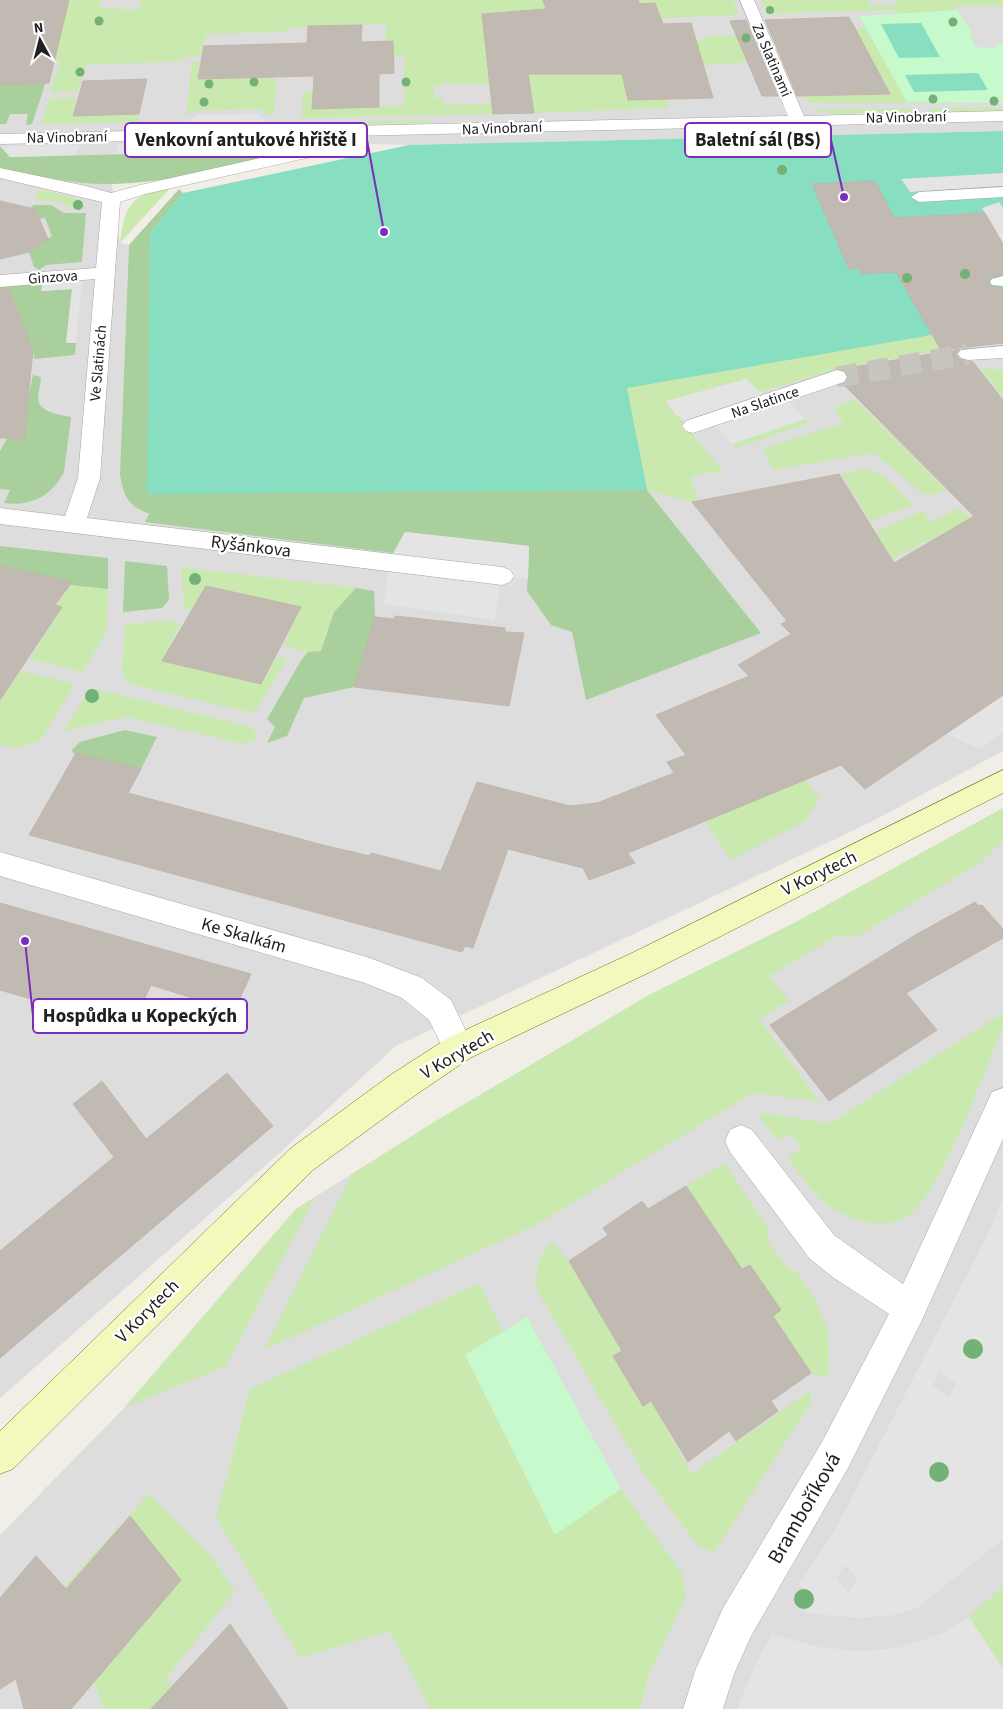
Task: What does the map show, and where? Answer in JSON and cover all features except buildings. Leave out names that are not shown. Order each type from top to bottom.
[{"type":"street","name":"Za Slatinami","points":[[747,0],[798,120]]},
{"type":"street","name":"Na Vinobraní","points":[[0,139],[1003,116]]},
{"type":"street","points":[[0,173],[86,191],[111,199],[140,190],[302,156],[398,131]]},
{"type":"street","name":"Ve Slatinách","points":[[74,524],[89,478],[111,199]]},
{"type":"street","name":"Ginzova","points":[[0,281],[106,273]]},
{"type":"street","points":[[968,354],[1003,352]]},
{"type":"street","name":"Na Slatince","points":[[693,426],[836,377]]},
{"type":"street","name":"Ryšánkova","points":[[0,516],[502,576]]},
{"type":"street","name":"V Korytech","points":[[0,1456],[302,1158],[403,1085],[459,1048],[640,963],[1003,782]]},
{"type":"street","name":"Ke Skalkám","points":[[0,864],[376,974],[412,988],[440,1010],[459,1048]]},
{"type":"street","name":"Bramboříková","points":[[703,1709],[715,1671],[737,1622],[835,1455],[910,1308],[1003,1103]]},
{"type":"street","points":[[742,1141],[822,1248],[910,1308]]},
{"type":"lane","points":[[919,198],[1003,192]]},
{"type":"shaded area","points":[[0,0],[1003,0],[1003,131],[409,145],[261,141],[249,151],[10,157],[0,146]]},
{"type":"shaded area","points":[[257,114],[268,124],[183,126],[198,115]]},
{"type":"shaded area","points":[[261,141],[249,151],[116,154],[118,144]]},
{"type":"shaded area","points":[[79,145],[76,155],[10,157],[1,146]]},
{"type":"shaded area","points":[[0,169],[80,182],[112,184],[120,243],[129,245],[120,474],[140,511],[149,514],[145,522],[405,532],[529,546],[527,591],[761,633],[647,490],[627,388],[932,335],[941,350],[1003,343],[1003,751],[871,822],[396,1046],[275,1157],[0,1398]]},
{"type":"shaded area","points":[[1003,173],[1003,186],[910,192],[901,179]]},
{"type":"shaded area","points":[[999,202],[1003,208],[1003,244],[982,208]]},
{"type":"shaded area","points":[[82,281],[76,343],[66,343],[72,289],[41,291],[42,284]]},
{"type":"shaded area","points":[[746,379],[768,400],[783,395],[805,419],[732,444],[710,420],[693,426],[675,414],[666,401]]},
{"type":"shaded area","points":[[405,532],[529,546],[528,579],[502,577],[494,620],[384,604],[388,563]]},
{"type":"shaded area","points":[[1003,695],[1003,733],[979,749],[946,733]]},
{"type":"shaded area","points":[[1003,808],[1003,1709],[0,1709],[0,1535],[124,1408],[296,1209],[436,1121],[649,995],[796,922]]},
{"type":"shaded area","points":[[1003,1199],[1003,1539],[918,1607],[895,1615],[859,1618],[804,1613],[811,1597],[799,1585],[836,1528],[990,1230]],"holes":[[[940,1372],[956,1384],[949,1398],[933,1385]],[[845,1565],[857,1578],[849,1593],[836,1579]]]},
{"type":"shaded area","points":[[969,1617],[1003,1669],[1003,1709],[737,1709],[756,1663],[772,1634],[818,1647],[858,1651],[898,1648],[941,1634]]},
{"type":"green space","points":[[63,0],[101,0],[99,8],[121,8],[121,10],[140,9],[141,0],[543,0],[546,9],[624,0],[660,16],[655,4],[639,4],[638,0],[733,0],[739,15],[611,20],[688,40],[707,39],[707,36],[748,35],[752,62],[669,67],[624,80],[628,100],[667,99],[669,108],[534,113],[490,84],[454,85],[446,82],[442,85],[433,86],[434,98],[443,98],[443,105],[492,104],[493,114],[305,118],[302,117],[303,91],[312,91],[313,109],[404,106],[404,56],[391,56],[385,53],[386,24],[295,27],[281,32],[206,34],[202,56],[185,57],[184,61],[87,65],[77,92],[50,93],[61,61],[41,61],[0,19]]},
{"type":"green space","points":[[761,0],[868,0],[871,6],[897,5],[895,0],[1003,0],[1003,6],[955,6],[973,34],[970,34],[975,47],[997,48],[996,44],[1003,44],[1003,103],[808,103],[769,20],[786,19],[800,47],[845,29],[865,28],[859,16],[899,14],[897,10],[767,14]],"holes":[[[878,72],[890,94],[822,96],[813,74]]]},
{"type":"green space","points":[[957,10],[973,34],[970,34],[975,47],[997,48],[996,44],[1003,44],[1003,103],[907,102],[859,16]]},
{"type":"green space","points":[[921,23],[940,57],[899,58],[881,24]]},
{"type":"green space","points":[[192,62],[200,62],[198,78],[274,78],[277,81],[273,117],[260,109],[195,111],[186,115]]},
{"type":"green space","points":[[51,66],[32,124],[26,125],[28,114],[10,114],[6,124],[0,124],[0,85]]},
{"type":"green space","points":[[978,73],[988,90],[914,92],[905,75]]},
{"type":"green space","points":[[76,97],[73,116],[139,114],[140,122],[41,124],[50,98]]},
{"type":"green space","points":[[910,108],[913,112],[836,114],[813,110]]},
{"type":"green space","points":[[929,108],[1003,108],[1003,111],[932,112]]},
{"type":"green space","points":[[430,120],[430,123],[318,126],[304,123]]},
{"type":"green space","points":[[1003,131],[1003,343],[941,350],[932,335],[627,388],[647,490],[147,494],[150,234],[183,193],[409,145]]},
{"type":"green space","points":[[294,140],[304,143],[306,147],[302,151],[208,172],[138,183],[85,183],[57,180],[0,169],[0,146],[10,157],[249,151],[261,141]]},
{"type":"green space","points":[[172,186],[120,243],[124,218],[132,203],[147,193]]},
{"type":"green space","points":[[179,189],[183,193],[150,234],[621,472],[647,490],[761,633],[586,700],[572,632],[551,625],[527,591],[529,546],[405,532],[393,553],[145,522],[149,514],[136,507],[128,499],[120,474],[129,245]]},
{"type":"green space","points":[[44,190],[78,199],[87,209],[72,209],[59,201],[39,201],[35,192]]},
{"type":"green space","points":[[34,205],[51,205],[64,213],[86,213],[82,262],[46,265],[39,270],[34,267],[29,252],[52,236],[45,218],[39,219],[35,209],[31,207]]},
{"type":"green space","points":[[42,284],[42,291],[72,289],[66,343],[76,343],[75,355],[34,359],[33,350],[9,290],[0,292],[0,287]]},
{"type":"green space","points":[[863,320],[874,345],[932,335],[941,350],[831,371],[759,392],[746,379],[666,401],[724,473],[704,473],[691,477],[697,498],[692,502],[647,490],[621,472],[307,371]]},
{"type":"green space","points":[[980,368],[1003,370],[1003,397]]},
{"type":"green space","points":[[33,375],[41,377],[38,398],[42,407],[50,412],[71,417],[64,472],[53,488],[39,498],[23,503],[4,503],[10,490],[0,489],[0,451],[27,404]]},
{"type":"green space","points":[[855,399],[947,491],[931,495],[921,493],[874,453],[774,470],[763,449],[844,423],[834,408]]},
{"type":"green space","points":[[805,419],[809,423],[736,448],[732,444]]},
{"type":"green space","points":[[863,469],[885,477],[913,505],[870,521],[841,474]]},
{"type":"green space","points":[[1003,500],[962,541],[949,530],[892,559],[876,532],[922,511],[932,522],[957,509],[970,516]]},
{"type":"green space","points":[[0,546],[108,558],[108,589],[70,585],[0,565]]},
{"type":"green space","points":[[125,561],[167,566],[169,600],[162,608],[123,612]]},
{"type":"green space","points":[[181,567],[356,588],[334,612],[321,651],[308,652],[283,646],[300,608],[207,586],[190,611],[184,608]]},
{"type":"green space","points":[[70,585],[108,589],[107,631],[83,672],[30,659],[62,608],[56,606]]},
{"type":"green space","points":[[356,588],[374,591],[375,617],[354,687],[304,698],[287,736],[267,743],[275,727],[267,719],[302,659],[308,652],[321,651],[334,612]]},
{"type":"green space","points":[[167,621],[180,624],[163,661],[261,684],[277,657],[287,659],[254,713],[128,684],[122,671],[125,624]]},
{"type":"green space","points":[[21,671],[75,684],[40,741],[15,749],[0,745],[0,700]]},
{"type":"green space","points":[[91,688],[252,727],[257,736],[254,741],[244,744],[126,717],[63,731]]},
{"type":"green space","points":[[125,730],[157,737],[141,769],[73,753],[72,750],[80,742]]},
{"type":"green space","points":[[805,779],[820,799],[807,817],[808,819],[731,860],[705,821]]},
{"type":"green space","points":[[1003,808],[1003,840],[983,861],[858,936],[837,936],[769,976],[789,1001],[759,1019],[820,1102],[753,1093],[534,1226],[264,1350],[352,1174],[436,1121],[649,995],[796,922]]},
{"type":"green space","points":[[1003,1013],[1003,1026],[949,1157],[935,1183],[921,1203],[908,1216],[898,1221],[887,1223],[866,1222],[845,1215],[826,1204],[811,1189],[787,1157],[802,1149],[791,1134],[777,1140],[758,1116],[764,1113],[831,1123]]},
{"type":"green space","points":[[725,1163],[769,1230],[767,1241],[787,1267],[798,1272],[817,1303],[829,1333],[829,1378],[811,1373],[773,1316],[780,1310],[750,1265],[742,1269],[686,1186]]},
{"type":"green space","points":[[315,1197],[226,1366],[124,1408],[296,1209]]},
{"type":"green space","points":[[552,1242],[569,1261],[622,1351],[614,1356],[642,1406],[651,1401],[692,1474],[812,1389],[809,1406],[714,1553],[698,1546],[644,1474],[536,1288],[539,1263]]},
{"type":"green space","points":[[479,1283],[503,1331],[465,1355],[555,1534],[621,1489],[682,1573],[686,1596],[649,1675],[640,1709],[430,1709],[390,1631],[300,1658],[216,1517],[250,1389]]},
{"type":"green space","points":[[527,1317],[621,1489],[555,1535],[465,1355]]},
{"type":"green space","points":[[149,1494],[210,1555],[235,1591],[166,1679],[171,1687],[165,1692],[176,1709],[104,1709],[87,1663],[74,1603],[64,1586]],"holes":[[[130,1516],[181,1580],[117,1656],[66,1588]]]},
{"type":"green space","points":[[1003,1586],[1003,1669],[969,1617]]},
{"type":"tunnel","points":[[837,377],[968,354]]},
{"type":"place","name":"Baletní sál (BS)","points":[[844,197]]},
{"type":"place","name":"Venkovní antukové hřiště I","points":[[384,232]]},
{"type":"place","name":"Hospůdka u Kopeckých","points":[[25,941]]}]
